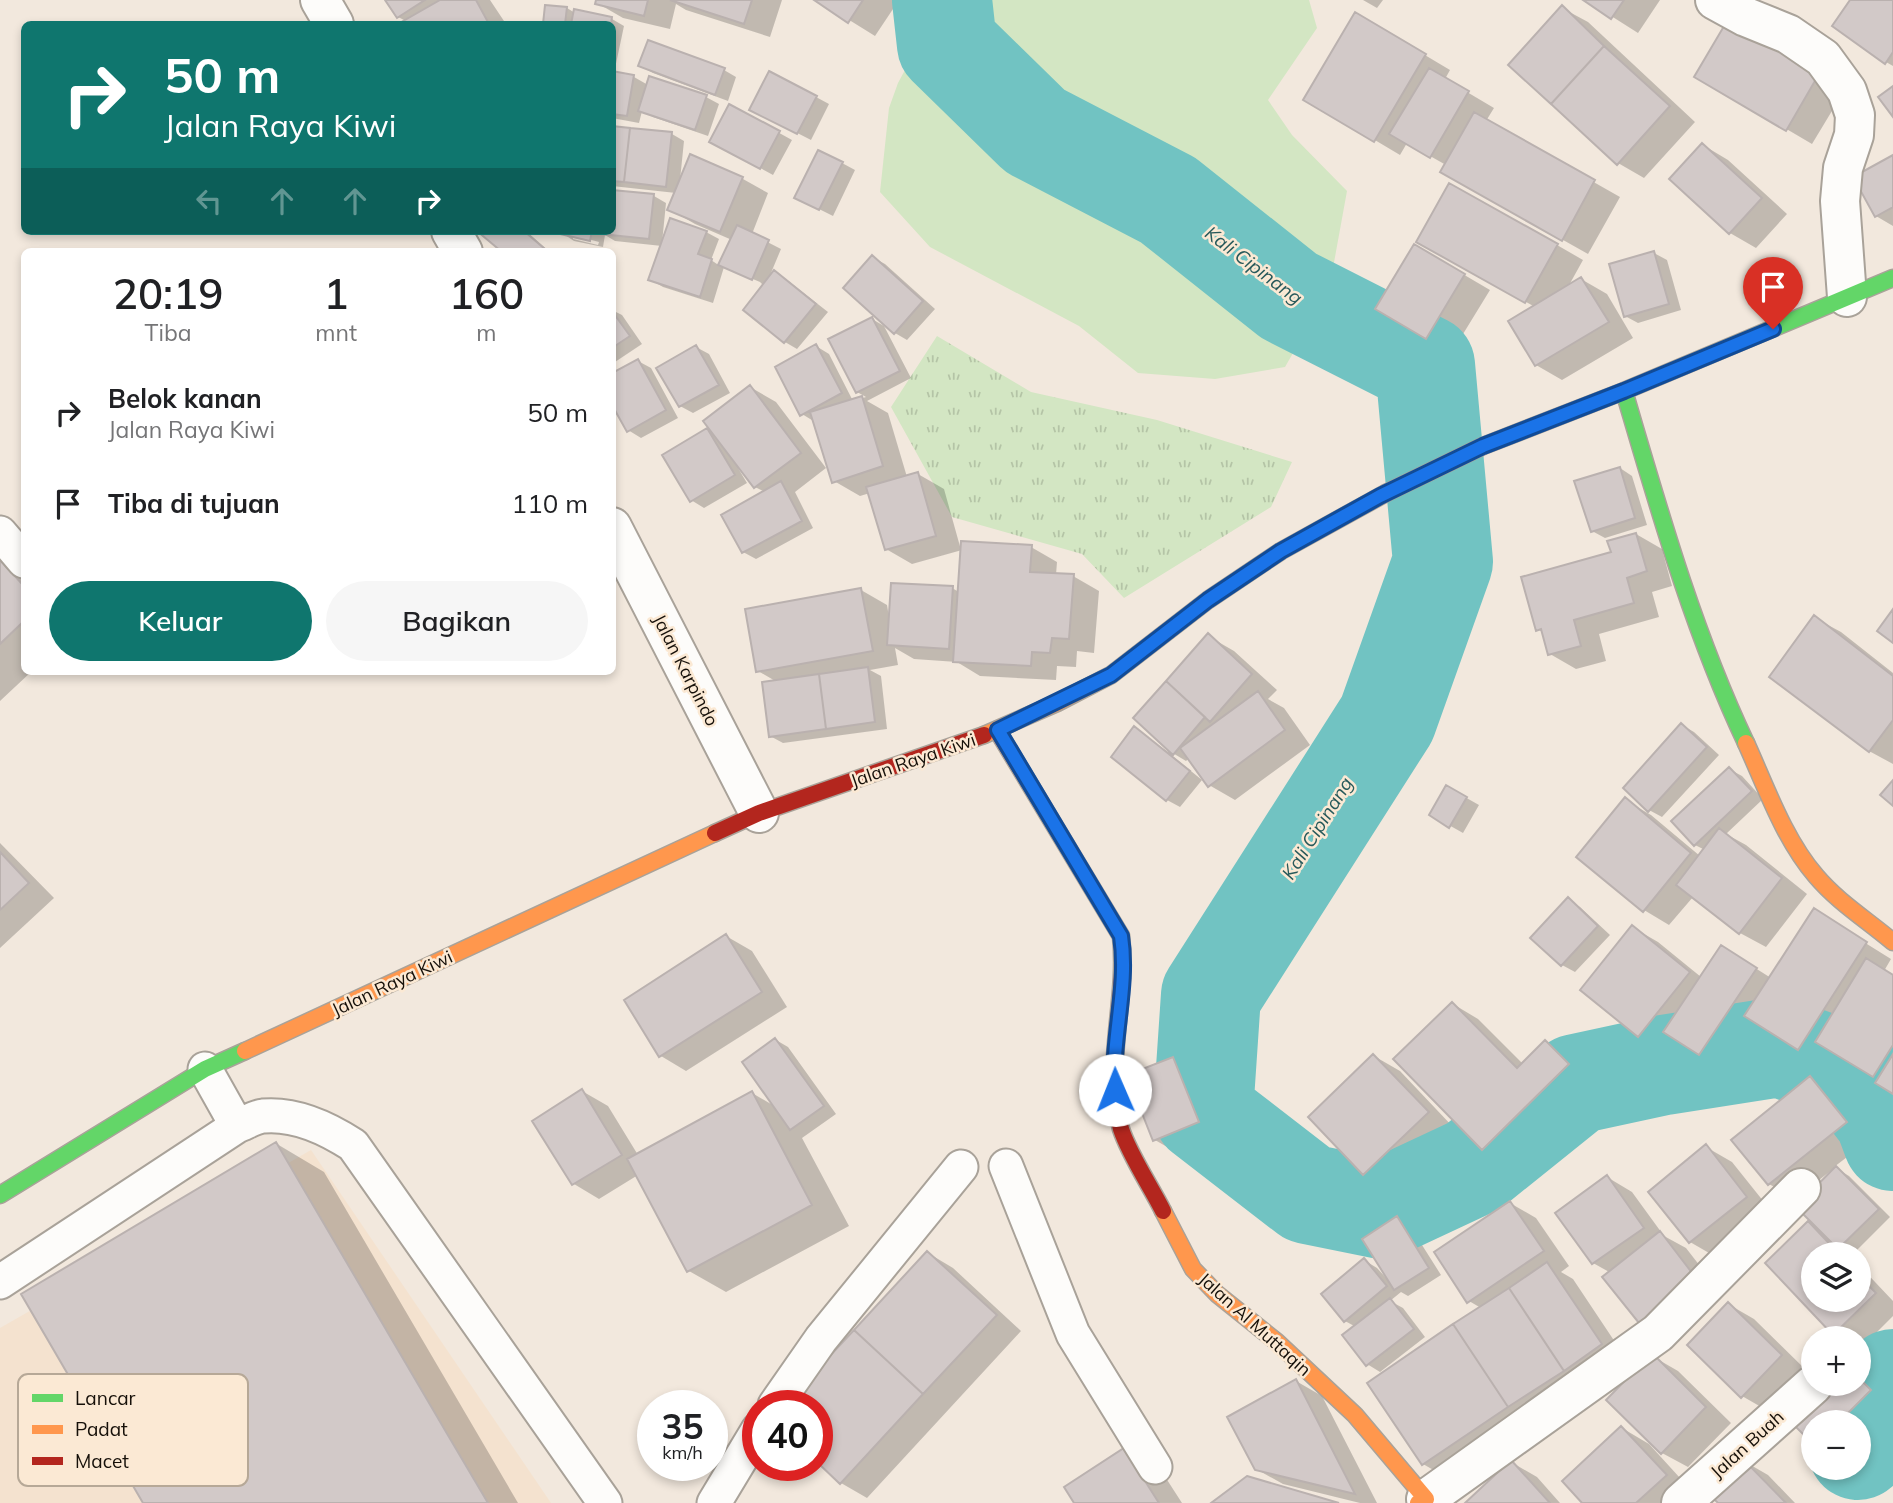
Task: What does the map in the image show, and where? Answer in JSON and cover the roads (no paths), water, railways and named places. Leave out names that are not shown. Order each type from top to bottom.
[{"type":"street","points":[[320,0],[332,21]]},
{"type":"street","points":[[1714,0],[1788,34],[1823,58],[1847,91],[1855,115],[1854,135],[1843,168],[1840,201],[1847,298]]},
{"type":"street","name":"Jalan Raya Kiwi","points":[[0,1195],[205,1069],[759,813],[998,730],[1111,675],[1208,600],[1281,551],[1380,496],[1483,446],[1624,391],[1893,278]]},
{"type":"street","points":[[1624,391],[1704,647],[1749,752],[1811,871],[1837,899],[1893,942]]},
{"type":"street","name":"Jalan Karpindo","points":[[616,535],[759,813]]},
{"type":"street","name":"Jalan Al Muttaqin","points":[[998,730],[1121,936],[1125,957],[1113,1068],[1117,1113],[1122,1132],[1193,1269],[1217,1294],[1277,1342],[1355,1415],[1422,1501]]},
{"type":"street","points":[[1422,1501],[1658,1333],[1801,1188]]},
{"type":"street","name":"Jalan Buah","points":[[1681,1503],[1801,1396]]},
{"type":"lane","points":[[0,533],[21,558]]},
{"type":"lane","points":[[205,1069],[237,1126]]},
{"type":"lane","points":[[0,1282],[237,1126],[261,1116],[287,1117],[318,1125],[353,1145],[605,1503]]},
{"type":"lane","points":[[1006,1166],[1073,1334],[1155,1467]]},
{"type":"lane","points":[[785,1390],[821,1339],[961,1167]]},
{"type":"lane","points":[[714,1503],[742,1457]]},
{"type":"waterway","name":"Kali Cipinang","points":[[942,0],[947,45],[1035,131],[1168,200],[1289,296],[1425,365],[1443,562],[1387,719],[1211,995],[1203,1113],[1308,1194],[1382,1209],[1474,1166],[1576,1084],[1664,1065],[1780,1047],[1850,1073],[1884,1117],[1893,1141]]},
{"type":"waterway","name":"Kali Cipinang","points":[[1871,1424],[1893,1379]]}]
